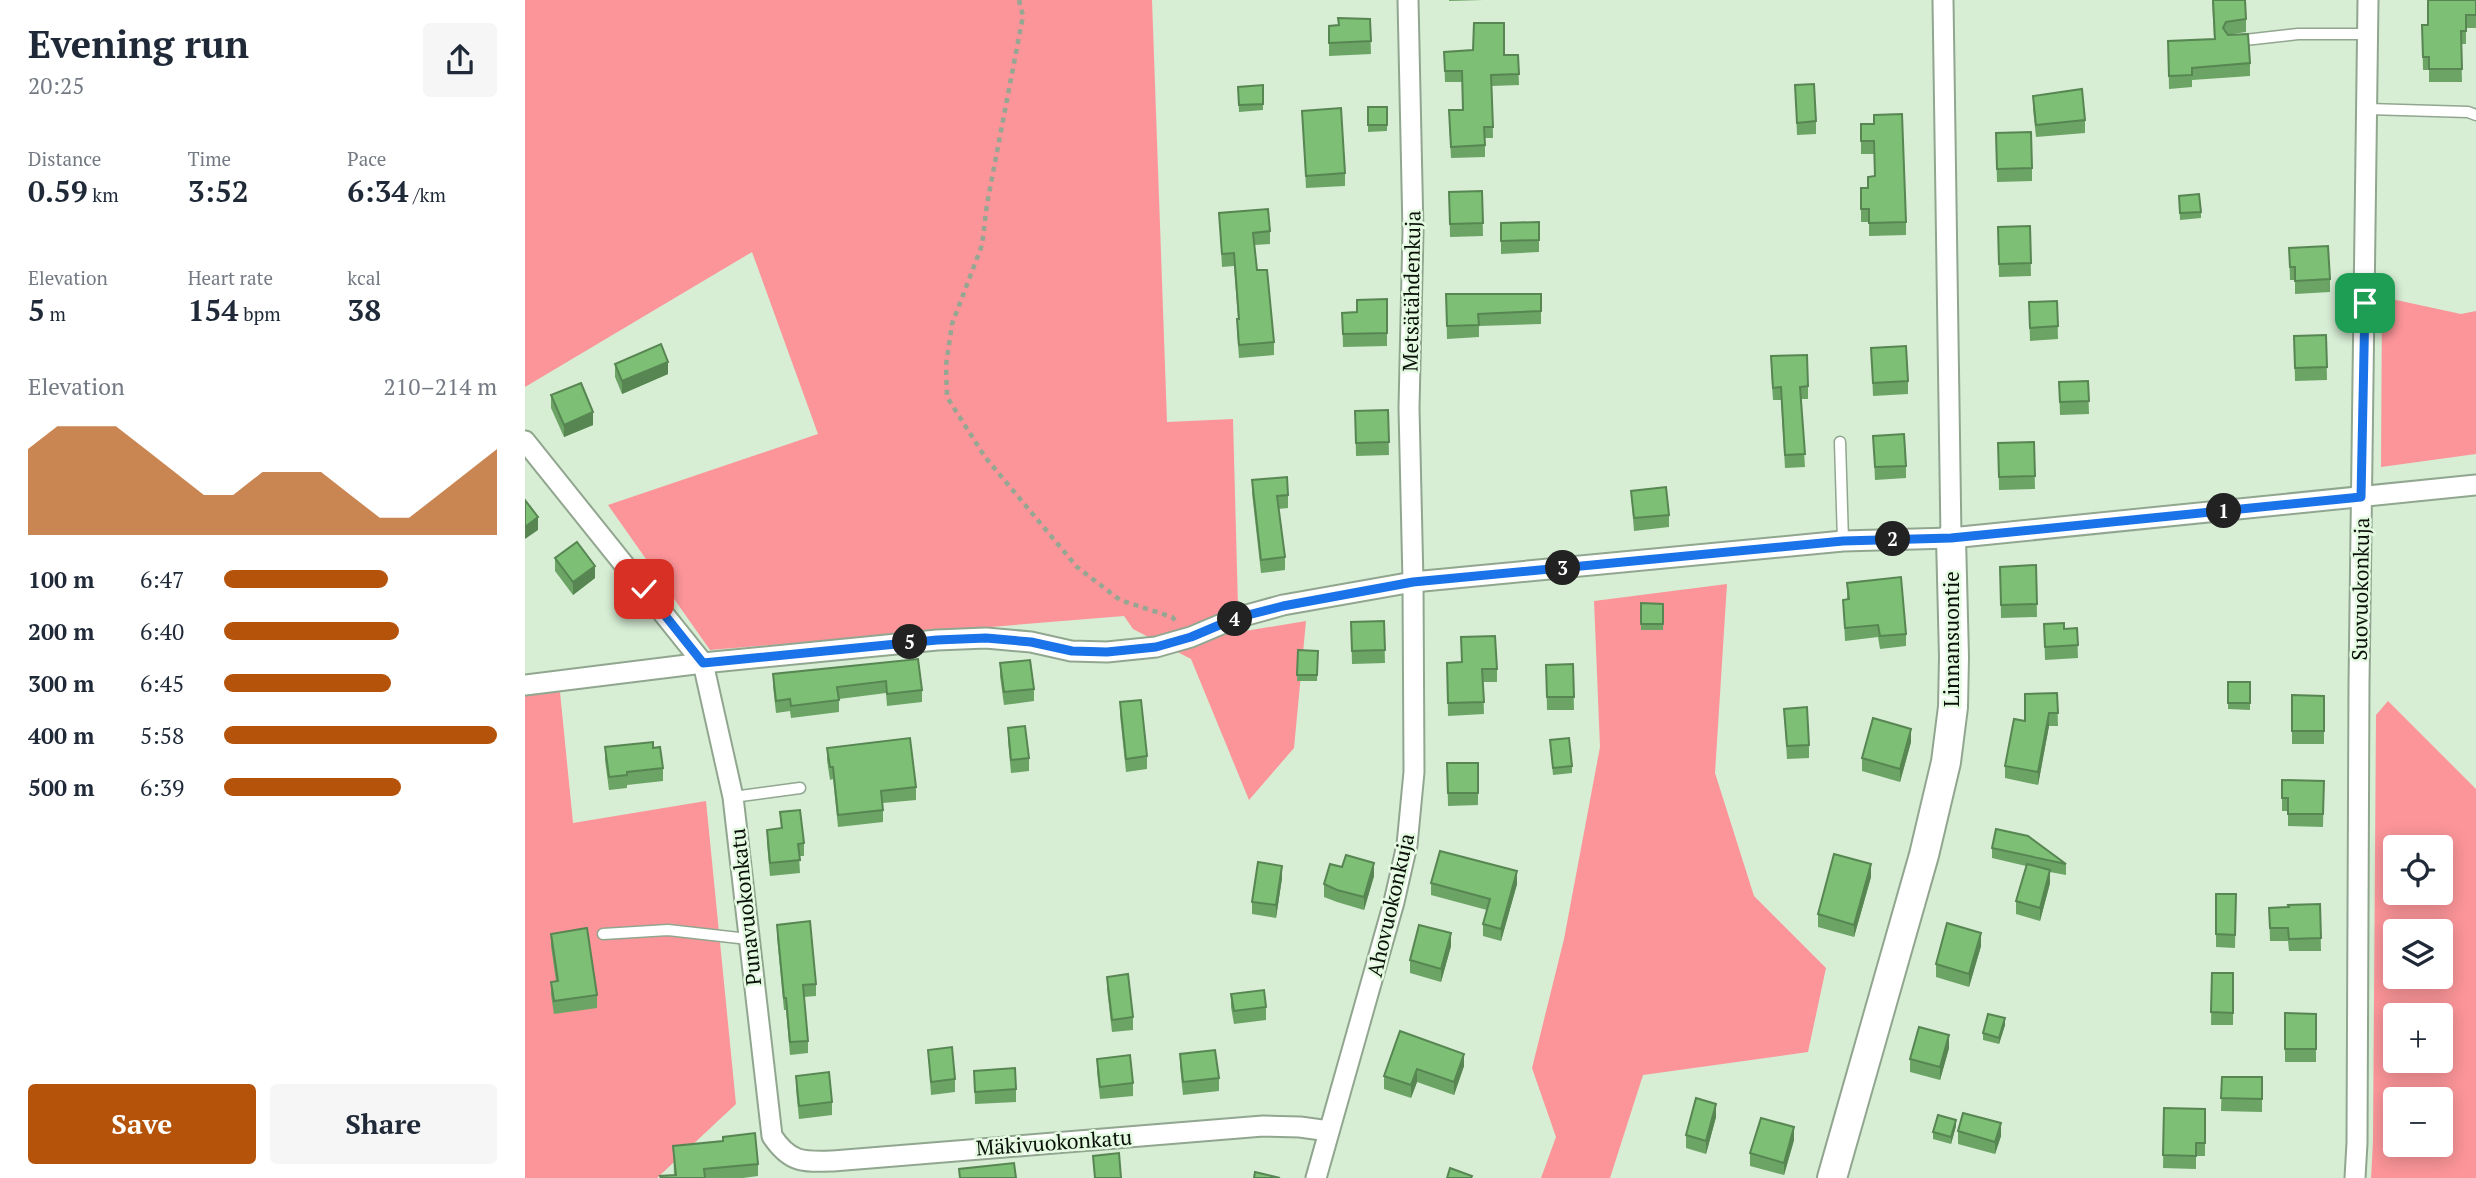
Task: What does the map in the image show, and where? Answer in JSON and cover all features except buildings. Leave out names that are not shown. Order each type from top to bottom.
[{"type":"street","name":"Metsätähdenkuja","points":[[1408,0],[1413,231],[1409,408],[1413,582]]},
{"type":"street","name":"Linnansuontie","points":[[1832,1178],[1924,855],[1946,762],[1954,682],[1943,0]]},
{"type":"street","name":"Suovuokonkuja","points":[[2355,1178],[2368,0]]},
{"type":"street","points":[[525,441],[703,663]]},
{"type":"street","points":[[525,685],[703,663],[937,640],[986,638],[1031,642],[1072,651],[1107,652],[1156,647],[1191,637],[1236,618],[1283,606],[1413,582],[1843,541],[1951,538],[2476,485]]},
{"type":"street","name":"Ahovuokonkuja","points":[[1316,1178],[1394,902],[1407,845],[1414,772],[1413,582]]},
{"type":"street","name":"Punavuokonkatu","points":[[703,663],[733,797],[772,1136],[782,1151]]},
{"type":"street","name":"Mäkivuokonkatu","points":[[782,1151],[794,1159],[833,1161],[1263,1126],[1329,1131]]},
{"type":"lane","points":[[2230,41],[2298,34],[2368,34]]},
{"type":"lane","points":[[2368,109],[2468,111],[2476,115]]},
{"type":"lane","points":[[1840,442],[1843,541]]},
{"type":"lane","points":[[733,797],[800,788]]},
{"type":"lane","points":[[603,934],[668,930],[748,939]]},
{"type":"path","points":[[1019,0],[1023,16],[982,246],[952,324],[946,365],[947,397],[985,457],[1077,567],[1120,600],[1172,617],[1191,637]]},
{"type":"shaded area","points":[[525,0],[1152,0],[1167,422],[1233,419],[1238,607],[1245,631],[1306,621],[1294,748],[1249,800],[1191,659],[1133,629],[1124,616],[710,650],[608,505],[818,434],[752,252],[525,387]]},
{"type":"shaded area","points":[[2382,297],[2461,314],[2476,311],[2476,454],[2381,467]]},
{"type":"shaded area","points":[[1727,584],[1715,773],[1754,896],[1826,968],[1808,1052],[1643,1075],[1610,1178],[1541,1178],[1556,1137],[1532,1068],[1564,939],[1600,747],[1594,601]]},
{"type":"shaded area","points":[[560,692],[573,823],[706,801],[736,1104],[657,1178],[525,1178],[525,696]]},
{"type":"shaded area","points":[[2388,701],[2476,789],[2476,1178],[2371,1178],[2376,715]]},
{"type":"route","points":[[644,589],[703,663],[937,640],[986,638],[1031,642],[1072,651],[1107,652],[1156,647],[1191,637],[1236,618],[1283,606],[1413,582],[1843,541],[1951,538],[2361,497],[2365,303]]}]
